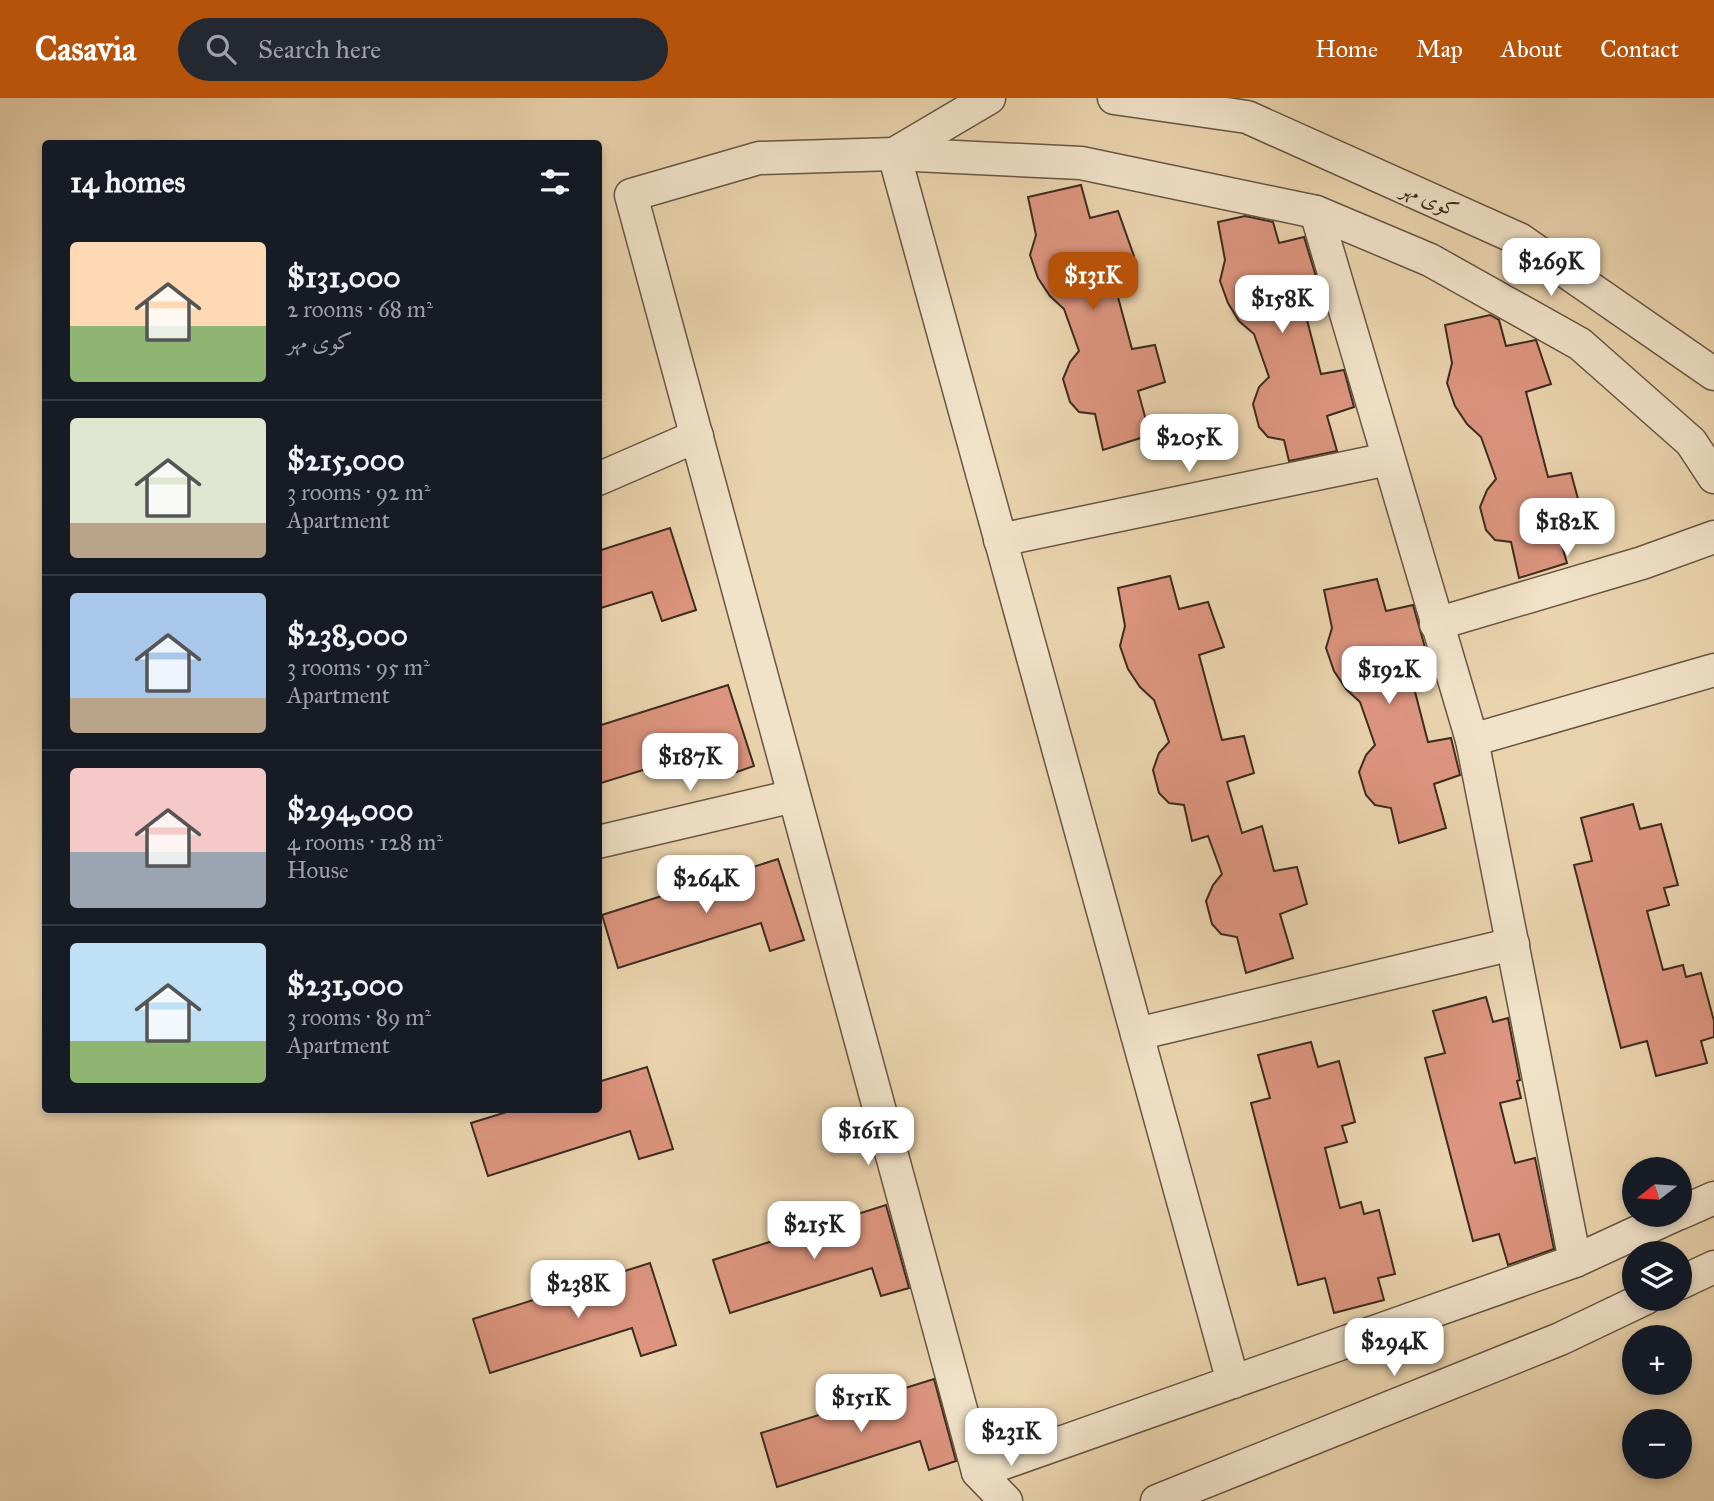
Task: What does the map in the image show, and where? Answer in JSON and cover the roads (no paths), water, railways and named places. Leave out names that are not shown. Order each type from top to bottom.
[{"type":"street","points":[[894,154],[989,98]]},
{"type":"street","name":"کوی مهر","points":[[1114,98],[1247,117],[1519,239],[1714,374]]},
{"type":"street","points":[[894,154],[1233,1382]]},
{"type":"street","points":[[1006,1501],[978,1472],[632,195],[759,158],[894,154],[1081,163],[1317,212],[1430,260],[1580,345],[1691,442],[1714,477]]},
{"type":"street","points":[[1317,212],[1472,740],[1575,1261]]},
{"type":"street","points":[[602,477],[697,436]]},
{"type":"street","points":[[1000,540],[1388,459]]},
{"type":"street","points":[[1436,624],[1642,563],[1714,537]]},
{"type":"street","points":[[1472,740],[1714,670]]},
{"type":"street","points":[[602,841],[794,796]]},
{"type":"street","points":[[1136,1034],[1513,944]]},
{"type":"street","points":[[1692,1208],[1714,1198]]},
{"type":"street","points":[[978,1472],[1575,1261],[1650,1227]]},
{"type":"street","points":[[1692,1277],[1714,1267]]},
{"type":"street","points":[[1157,1501],[1547,1344],[1622,1309]]}]
